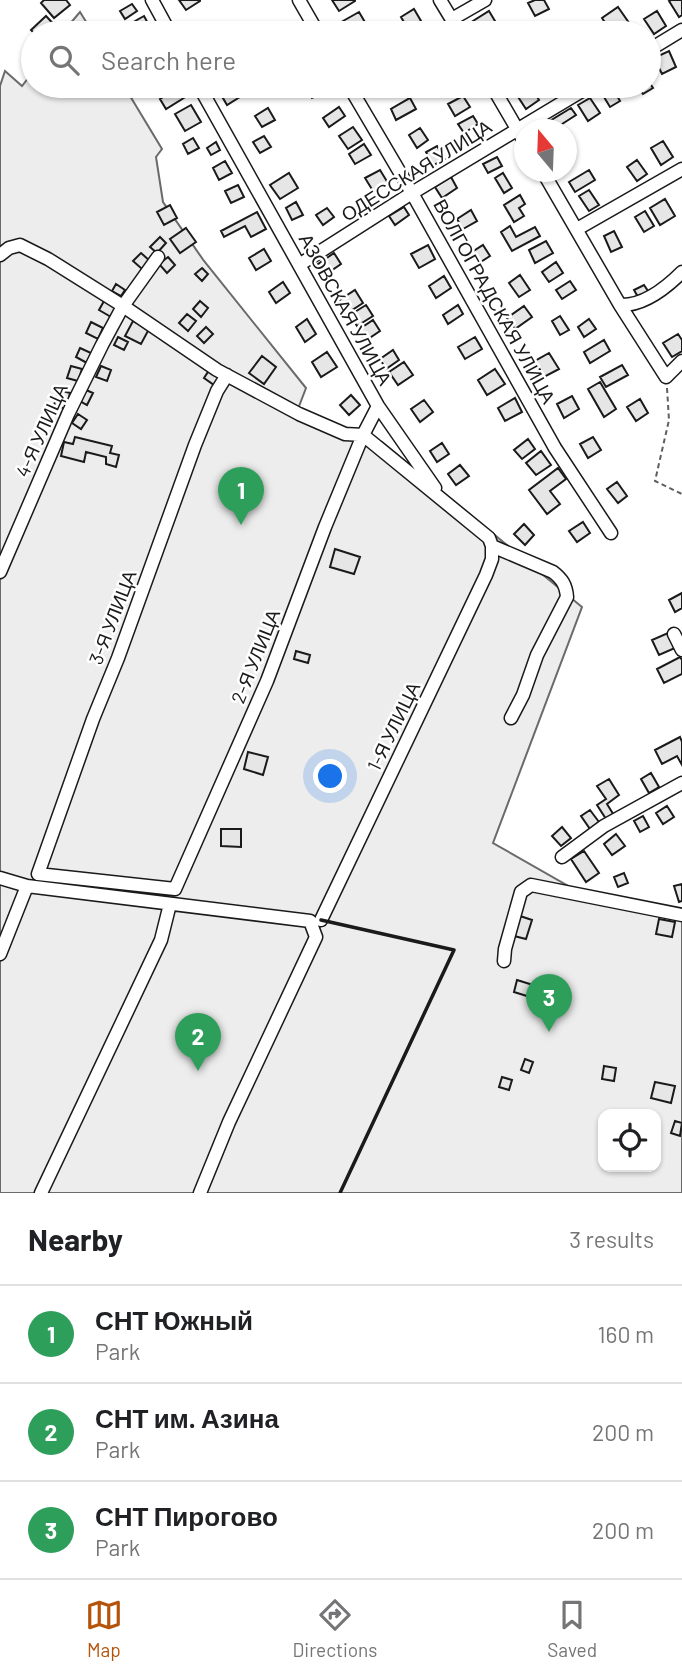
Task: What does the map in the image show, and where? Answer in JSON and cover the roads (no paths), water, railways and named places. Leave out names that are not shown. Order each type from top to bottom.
[{"type":"street","points":[[152,0],[163,21]]},
{"type":"street","points":[[299,0],[311,21]]},
{"type":"street","points":[[440,0],[452,19],[485,0]]},
{"type":"street","points":[[661,43],[682,30]]},
{"type":"street","name":"АЗОВСКАЯ УЛИЦА","points":[[206,98],[378,406],[433,486],[487,530]]},
{"type":"street","name":"ВОЛГОГРАДСКАЯ УЛИЦА","points":[[356,98],[555,448],[611,533]]},
{"type":"street","points":[[499,98],[514,123]]},
{"type":"street","name":"ОДЕССКАЯ УЛИЦА","points":[[544,119],[573,98]]},
{"type":"street","name":"ОДЕССКАЯ УЛИЦА","points":[[299,265],[412,193],[514,139]]},
{"type":"street","points":[[577,229],[682,169]]},
{"type":"street","points":[[549,182],[620,305],[666,377],[682,361]]},
{"type":"street","points":[[5,252],[20,245],[48,259],[227,375],[310,419],[345,434],[363,435],[489,538],[492,546],[553,572],[560,578],[566,587],[567,597],[537,655],[512,718]]},
{"type":"street","name":"4-Я УЛИЦА","points":[[0,572],[68,414],[123,306],[158,257]]},
{"type":"street","points":[[620,305],[626,306],[644,300],[669,285],[682,272]]},
{"type":"street","name":"3-Я УЛИЦА","points":[[175,889],[38,874],[195,445],[217,391],[227,375]]},
{"type":"street","name":"2-Я УЛИЦА","points":[[175,889],[267,681],[325,527],[363,435],[378,406]]},
{"type":"street","name":"1-Я УЛИЦА","points":[[321,920],[486,575],[492,559],[492,546]]},
{"type":"street","points":[[674,634],[682,650]]},
{"type":"street","points":[[562,858],[604,826],[682,783]]},
{"type":"street","points":[[0,878],[27,886],[310,921],[316,937],[229,1122],[200,1193]]},
{"type":"street","points":[[504,961],[521,892],[531,885],[682,915]]},
{"type":"street","points":[[0,954],[27,886]]},
{"type":"street","points":[[641,902],[682,908]]},
{"type":"street","points":[[41,1193],[161,940],[170,904]]},
{"type":"place","name":"СНТ Южный","points":[[241,525]]},
{"type":"place","name":"СНТ Пирогово","points":[[549,1032]]},
{"type":"place","name":"СНТ им. Азина","points":[[198,1071]]}]
